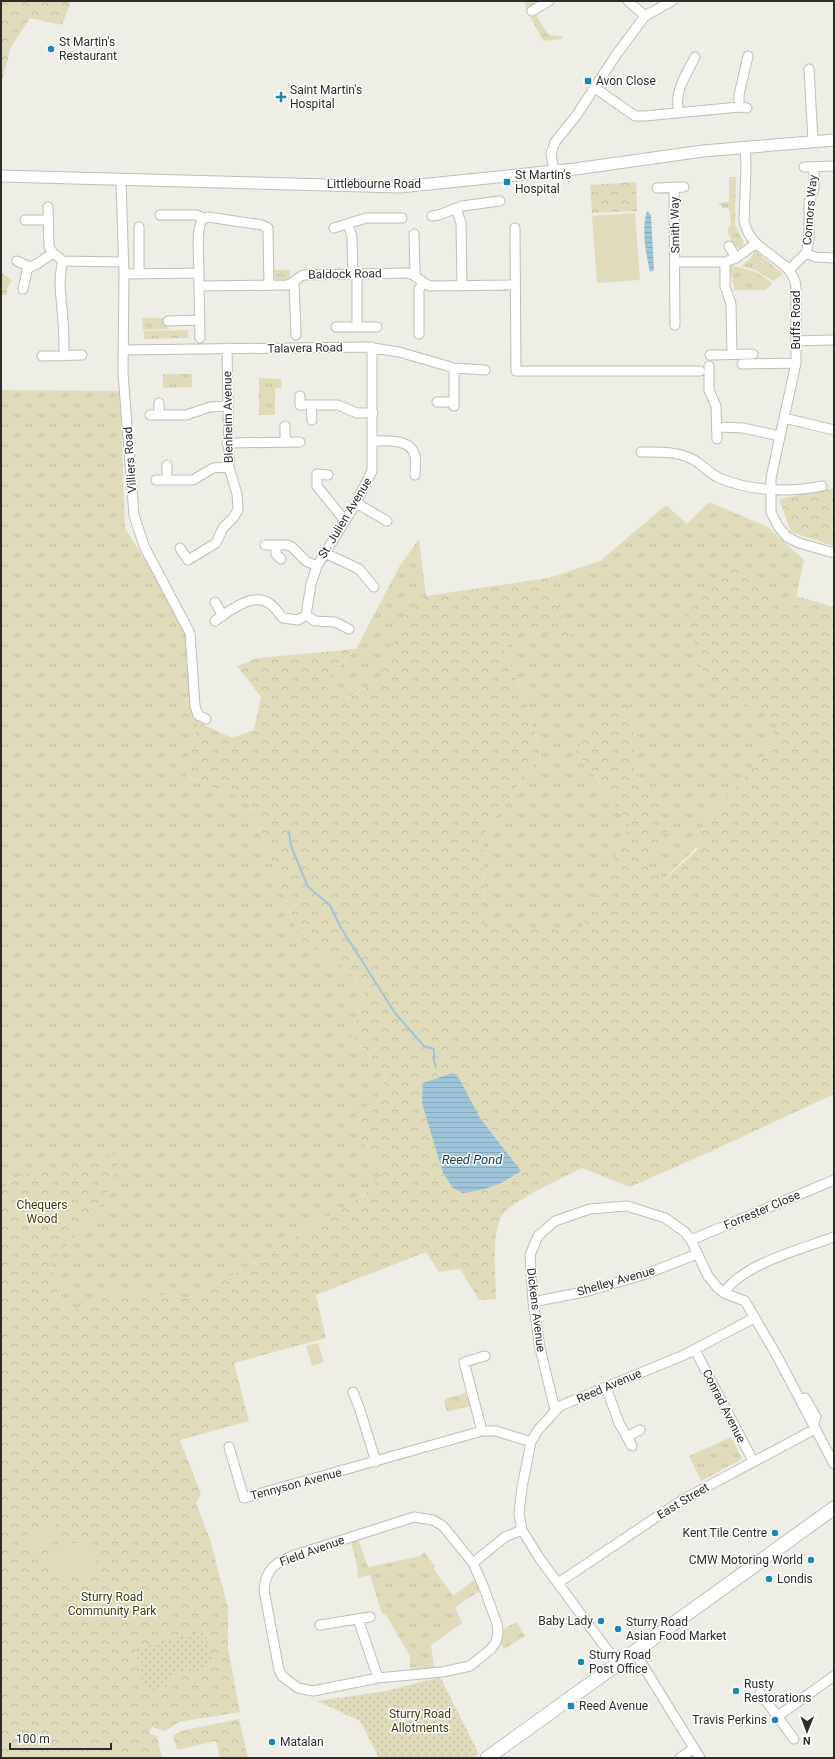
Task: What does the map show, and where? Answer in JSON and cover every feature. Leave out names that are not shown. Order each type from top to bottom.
[{"type":"highway","points":[[487,1758],[834,1508]]},
{"type":"main road","name":"Littlebourne Road","points":[[1,176],[121,181],[267,182],[400,187],[745,147],[834,140]]},
{"type":"street","points":[[536,7],[549,1]]},
{"type":"street","points":[[628,1],[645,16]]},
{"type":"street","points":[[554,170],[552,154],[555,142],[645,16],[672,1]]},
{"type":"street","points":[[595,88],[635,116],[743,107],[739,95],[744,60]]},
{"type":"street","points":[[678,112],[676,104],[678,90],[690,61]]},
{"type":"street","points":[[809,69],[814,141]]},
{"type":"street","points":[[745,147],[746,167],[744,220],[749,237],[755,244],[789,270]]},
{"type":"street","name":"Connors Way","points":[[804,167],[834,166]]},
{"type":"street","name":"Connors Way","points":[[789,270],[806,253],[809,241],[809,202],[814,188],[814,167]]},
{"type":"street","name":"Villiers Road","points":[[121,181],[124,274],[123,350],[134,515],[138,532],[144,546],[190,633],[195,706],[198,715],[206,719]]},
{"type":"street","name":"Smith Way","points":[[674,187],[676,262],[675,325]]},
{"type":"street","name":"Smith Way","points":[[657,188],[684,187]]},
{"type":"street","points":[[432,216],[439,215],[456,208],[500,201]]},
{"type":"street","points":[[48,207],[48,241],[53,253],[63,261],[123,262]]},
{"type":"street","points":[[456,208],[461,223],[462,286]]},
{"type":"street","points":[[160,215],[196,215],[204,218],[208,217],[262,225],[268,228],[269,285]]},
{"type":"street","points":[[200,338],[199,241],[201,221],[204,218]]},
{"type":"street","points":[[334,228],[366,218],[402,218]]},
{"type":"street","points":[[25,220],[48,220]]},
{"type":"street","points":[[348,224],[352,237],[357,327]]},
{"type":"street","points":[[139,227],[139,274]]},
{"type":"street","points":[[515,228],[516,371],[700,371]]},
{"type":"street","points":[[404,242],[414,238],[415,275],[423,283],[434,286],[515,285]]},
{"type":"street","name":"Smith Way","points":[[676,262],[725,262],[736,258],[755,244]]},
{"type":"street","points":[[729,246],[736,258]]},
{"type":"street","points":[[17,261],[28,267],[37,264],[53,253]]},
{"type":"street","points":[[806,253],[815,257],[834,258]]},
{"type":"street","points":[[63,261],[60,275],[60,293],[63,319],[64,356]]},
{"type":"street","points":[[725,262],[725,286],[731,304],[732,354]]},
{"type":"street","points":[[23,289],[28,267]]},
{"type":"street","name":"Buffs Road","points":[[789,270],[795,282],[797,341],[796,363],[779,436],[770,490],[771,512],[778,526],[787,537],[799,543],[834,553]]},
{"type":"street","points":[[124,274],[199,273]]},
{"type":"street","name":"Baldock Road","points":[[199,286],[287,285],[294,283],[298,277],[304,275],[411,273],[415,275]]},
{"type":"street","points":[[294,283],[296,335]]},
{"type":"street","points":[[419,334],[419,289],[423,283]]},
{"type":"street","points":[[168,321],[200,320]]},
{"type":"street","points":[[336,327],[377,327]]},
{"type":"street","points":[[797,341],[831,340]]},
{"type":"street","name":"Talavera Road","points":[[123,350],[372,347],[399,352],[454,368],[485,370]]},
{"type":"street","name":"St. Julien Avenue","points":[[306,615],[311,584],[317,566],[356,503],[372,471],[372,347]]},
{"type":"street","name":"Blenheim Avenue","points":[[180,548],[188,560],[216,543],[223,528],[233,518],[238,510],[237,494],[229,467],[227,443],[227,348]]},
{"type":"street","points":[[710,355],[753,354]]},
{"type":"street","points":[[42,356],[82,355]]},
{"type":"street","points":[[742,364],[796,363]]},
{"type":"street","points":[[709,366],[709,390],[716,406],[717,439]]},
{"type":"street","points":[[437,402],[454,404],[454,368]]},
{"type":"street","points":[[300,396],[300,405],[338,405],[357,413],[372,413]]},
{"type":"street","points":[[159,403],[155,415],[192,415],[210,407],[227,406]]},
{"type":"street","points":[[312,405],[312,420]]},
{"type":"street","points":[[784,418],[834,430]]},
{"type":"street","points":[[284,442],[285,426]]},
{"type":"street","points":[[717,427],[743,428],[779,436]]},
{"type":"street","points":[[373,441],[398,441],[408,446],[415,455],[415,475]]},
{"type":"street","points":[[227,443],[300,442]]},
{"type":"street","points":[[641,452],[662,452],[682,456],[695,461],[710,473],[720,478],[770,490],[796,491],[822,486]]},
{"type":"street","points":[[167,465],[167,480]]},
{"type":"street","points":[[156,480],[193,480],[213,468],[229,467]]},
{"type":"street","points":[[328,474],[317,474],[317,486],[345,521]]},
{"type":"street","points":[[356,503],[387,521]]},
{"type":"street","points":[[265,545],[292,546],[301,557],[317,566]]},
{"type":"street","points":[[276,545],[276,554],[281,559]]},
{"type":"street","points":[[324,553],[359,569],[374,587]]},
{"type":"street","points":[[215,602],[219,618],[242,604],[260,600],[270,603],[283,618],[298,620],[306,615],[315,621],[335,622],[349,629]]},
{"type":"street","name":"Forrester Close","points":[[691,1240],[834,1180]]},
{"type":"street","name":"Dickens Avenue","points":[[555,1410],[540,1348],[533,1302],[530,1256],[538,1236],[555,1221],[590,1209],[627,1206],[665,1218],[685,1232],[691,1240]]},
{"type":"street","points":[[724,1293],[735,1279],[747,1271],[834,1237]]},
{"type":"street","points":[[691,1240],[708,1276],[724,1293],[745,1301],[777,1356],[834,1464]]},
{"type":"street","name":"Shelley Avenue","points":[[533,1302],[588,1291],[646,1274],[697,1254]]},
{"type":"street","name":"Reed Avenue","points":[[617,1664],[558,1583],[522,1530],[519,1514],[522,1487],[531,1442],[538,1430],[560,1406],[695,1350],[754,1318]]},
{"type":"street","name":"Conrad Avenue","points":[[695,1350],[753,1461]]},
{"type":"street","points":[[482,1431],[464,1362],[486,1356]]},
{"type":"street","points":[[606,1387],[619,1423],[632,1446]]},
{"type":"street","points":[[353,1392],[376,1462]]},
{"type":"street","name":"East Street","points":[[558,1583],[682,1500],[814,1427]]},
{"type":"street","points":[[627,1437],[640,1430]]},
{"type":"street","name":"Tennyson Avenue","points":[[229,1447],[244,1498],[482,1431],[496,1431],[531,1442]]},
{"type":"street","name":"Field Avenue","points":[[414,1517],[433,1520],[443,1526],[473,1563],[497,1624],[496,1642],[491,1649],[470,1666],[442,1672],[378,1678],[313,1691],[298,1688],[282,1676],[279,1670],[264,1590],[265,1580],[271,1569],[281,1560],[414,1517]]},
{"type":"street","points":[[473,1563],[505,1537],[522,1530]]},
{"type":"street","points":[[320,1625],[370,1617]]},
{"type":"street","points":[[358,1619],[378,1678]]},
{"type":"street","points":[[634,1651],[700,1758]]},
{"type":"street","points":[[778,1716],[834,1676]]},
{"type":"street","points":[[760,1693],[794,1739]]},
{"type":"street","points":[[680,1758],[694,1748]]},
{"type":"green space","points":[[1,1],[71,1],[62,25],[30,18],[11,47],[1,84]]},
{"type":"green space","points":[[524,1],[534,1],[535,14],[549,35],[562,36],[562,39],[543,41]]},
{"type":"green space","points":[[729,177],[736,177],[735,224],[744,242],[740,248],[735,247],[730,241],[731,239],[728,233],[728,228],[731,225],[728,208],[722,208],[722,205],[719,205],[719,203],[729,202]]},
{"type":"green space","points":[[636,182],[637,211],[592,213],[590,185]]},
{"type":"green space","points":[[635,213],[640,280],[597,283],[592,216]]},
{"type":"green space","points":[[755,251],[783,274],[773,281],[755,270],[741,266],[750,259]]},
{"type":"green space","points":[[732,265],[756,272],[772,283],[766,290],[734,290],[732,277],[729,274]]},
{"type":"green space","points":[[273,270],[290,270],[290,278],[287,280],[276,280],[274,278]]},
{"type":"green space","points":[[1,272],[12,280],[7,288],[7,295],[1,295]]},
{"type":"green space","points":[[142,318],[167,318],[169,329],[143,330]]},
{"type":"green space","points":[[188,330],[188,338],[144,339],[144,331]]},
{"type":"green space","points":[[163,374],[192,374],[192,387],[163,388]]},
{"type":"green space","points":[[259,378],[281,379],[282,388],[275,388],[275,415],[259,415]]},
{"type":"green space","points":[[1,390],[120,391],[125,528],[172,603],[189,637],[198,722],[186,776],[250,802],[300,939],[350,971],[365,994],[351,1034],[387,1076],[361,1139],[384,1172],[364,1195],[195,1298],[114,1292],[65,1313],[51,1265],[104,1199],[1,1189]]},
{"type":"green space","points":[[834,488],[834,546],[791,532],[779,499]]},
{"type":"green space","points":[[709,502],[768,527],[804,560],[793,611],[779,721],[768,752],[705,820],[698,846],[664,879],[643,863],[654,789],[634,777],[634,736],[576,751],[630,825],[580,930],[484,928],[483,834],[541,755],[525,699],[504,649],[523,629],[572,642],[548,578],[600,561],[666,505],[687,524]]},
{"type":"green space","points":[[419,539],[426,596],[401,620],[379,680],[345,699],[322,685],[356,649],[399,567]]},
{"type":"green space","points":[[737,561],[792,611],[796,596],[834,607],[834,1094],[712,1151],[630,1187],[582,1168],[525,1197],[506,1211],[501,1217],[498,1226],[495,1246],[496,1299],[479,1300],[460,1269],[439,1272],[426,1252],[316,1295],[326,1338],[234,1363],[249,1421],[180,1440],[201,1494],[196,1503],[210,1539],[228,1608],[228,1648],[240,1712],[179,1722],[165,1731],[152,1727],[149,1733],[157,1736],[162,1758],[1,1758],[1,1189],[18,1176],[122,1153],[104,1199],[51,1265],[65,1313],[114,1292],[195,1298],[364,1195],[384,1172],[361,1139],[355,1112],[376,1101],[387,1076],[351,1034],[365,994],[350,971],[300,939],[250,802],[186,776],[198,722],[232,738],[254,730],[261,697],[237,666],[258,658],[356,649],[322,685],[346,699],[379,680],[401,620],[426,596],[548,578],[572,642],[523,629],[504,649],[525,699],[541,755],[483,834],[484,927],[580,930],[630,825],[576,751],[604,710],[628,699],[634,736],[634,777],[654,789],[667,831],[643,863],[665,879],[697,850],[705,820],[768,752],[778,721],[715,692],[698,661],[687,608]],"holes":[[[452,1073],[459,1078],[480,1118],[521,1171],[443,1173],[434,1140],[423,1083]]]},
{"type":"green space","points":[[318,1343],[324,1362],[312,1366],[306,1346]]},
{"type":"green space","points":[[466,1393],[470,1406],[447,1412],[444,1401],[447,1398]]},
{"type":"green space","points":[[731,1437],[742,1459],[701,1481],[689,1456]]},
{"type":"green space","points":[[55,1521],[59,1539],[30,1547],[26,1530]]},
{"type":"green space","points":[[357,1536],[368,1567],[421,1556],[424,1552],[435,1566],[434,1569],[453,1596],[479,1576],[484,1588],[455,1607],[462,1623],[431,1645],[435,1672],[410,1675],[410,1656],[386,1615],[382,1614],[370,1575],[358,1578],[357,1565],[350,1538]]},
{"type":"green space","points":[[82,1542],[95,1551],[97,1563],[92,1569],[79,1576],[71,1578],[57,1574],[52,1569],[49,1561],[54,1551],[67,1544]]},
{"type":"green space","points":[[517,1622],[525,1636],[504,1649],[501,1644],[504,1629]]},
{"type":"green space","points":[[204,1631],[213,1664],[170,1676],[167,1686],[148,1693],[135,1649]]},
{"type":"green space","name":"Sturry Road Allotments","points":[[440,1677],[479,1754],[474,1758],[379,1758],[360,1721],[317,1701],[386,1691]]},
{"type":"green space","points":[[239,1719],[248,1758],[220,1758],[216,1741],[177,1750],[173,1736],[180,1731]]},
{"type":"water","points":[[647,211],[651,215],[654,270],[650,272],[644,234]]},
{"type":"water","name":"Reed Pond","points":[[452,1073],[459,1078],[480,1118],[521,1171],[503,1182],[485,1189],[463,1193],[453,1188],[443,1173],[422,1103],[423,1083]]},
{"type":"waterway","points":[[289,832],[291,846],[308,887],[330,905],[341,928],[395,1013],[424,1046],[434,1049],[434,1061],[436,1067]]},
{"type":"place","name":"St Martin's Restaurant","points":[[51,49]]},
{"type":"place","name":"Avon Close","points":[[588,81]]},
{"type":"place","name":"Saint Martin's Hospital","points":[[281,97]]},
{"type":"place","name":"St Martin's Hospital","points":[[507,182]]},
{"type":"place","name":"Kent Tile Centre","points":[[775,1533]]},
{"type":"place","name":"CMW Motoring World","points":[[811,1560]]},
{"type":"place","name":"Londis","points":[[769,1579]]},
{"type":"place","name":"Baby Lady","points":[[601,1621]]},
{"type":"place","name":"Sturry Road Asian Food Market","points":[[618,1629]]},
{"type":"place","name":"Sturry Road Post Office","points":[[581,1662]]},
{"type":"place","name":"Rusty Restorations","points":[[736,1691]]},
{"type":"place","name":"Reed Avenue","points":[[571,1706]]},
{"type":"place","name":"Travis Perkins","points":[[775,1720]]},
{"type":"place","name":"Matalan","points":[[272,1742]]},
{"type":"park label","name":"Chequers Wood","points":[[42,1212]]},
{"type":"park label","name":"Sturry Road Community Park","points":[[112,1604]]}]
